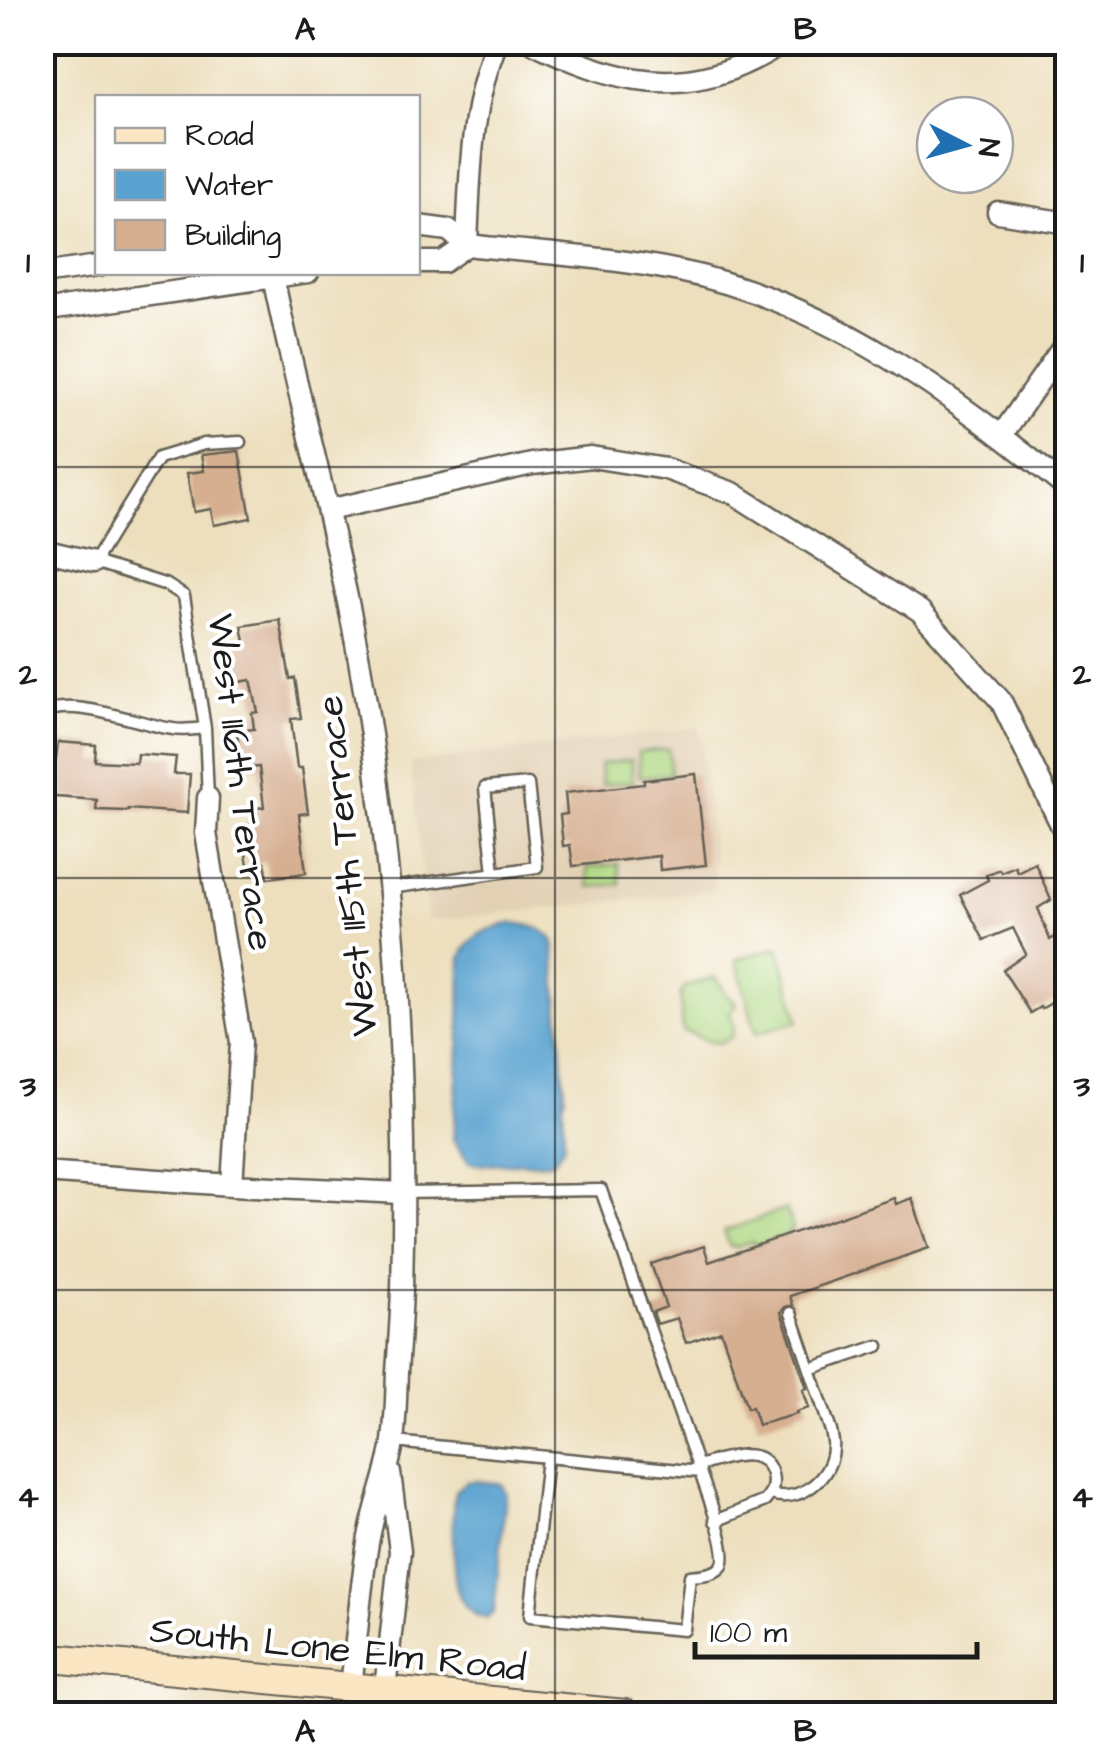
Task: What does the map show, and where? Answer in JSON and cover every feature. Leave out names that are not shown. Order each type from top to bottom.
[{"type":"street","points":[[467,245],[474,134],[487,66],[497,42]]},
{"type":"street","points":[[532,42],[606,74],[659,82],[728,71],[782,42]]},
{"type":"street","points":[[998,212],[1068,223]]},
{"type":"street","points":[[420,226],[448,230],[467,245],[677,270],[780,302],[880,352],[1001,436],[1068,489]]},
{"type":"street","points":[[420,262],[443,262],[467,245]]},
{"type":"street","points":[[42,274],[95,266]]},
{"type":"street","points":[[42,311],[273,276]]},
{"type":"street","name":"West 115th Terrace","points":[[273,276],[328,510],[367,712],[390,888],[400,1035],[403,1193],[402,1292],[391,1452],[400,1550],[385,1689]]},
{"type":"street","points":[[1001,436],[1068,340]]},
{"type":"street","points":[[328,510],[532,464],[591,457],[666,469],[733,493],[920,611],[1001,702],[1068,839]]},
{"type":"street","name":"West 116th Terrace","points":[[42,550],[94,562]]},
{"type":"street","name":"West 116th Terrace","points":[[208,798],[206,833],[241,1042],[232,1185]]},
{"type":"street","points":[[42,1172],[403,1193]]},
{"type":"street","name":"West 115th Terrace","points":[[351,1686],[368,1541],[391,1452]]},
{"type":"street","name":"South Lone Elm Road","points":[[42,1656],[625,1714]]},
{"type":"lane","points":[[42,192],[45,217]]},
{"type":"lane","points":[[94,562],[158,458],[204,444],[240,442]]},
{"type":"lane","name":"West 116th Terrace","points":[[94,562],[167,584],[184,596],[205,728],[208,798]]},
{"type":"lane","points":[[42,714],[51,708],[83,709],[175,730],[205,728]]},
{"type":"lane","points":[[390,888],[538,868],[528,784],[485,788],[494,873]]},
{"type":"lane","points":[[403,1193],[601,1190],[699,1469],[725,1560],[715,1571],[690,1576],[684,1630],[530,1616],[547,1458]]},
{"type":"lane","points":[[771,1494],[784,1498],[814,1485],[828,1468],[834,1449],[832,1432],[791,1313]]},
{"type":"lane","points":[[810,1370],[878,1346]]},
{"type":"lane","points":[[391,1452],[699,1469],[737,1456],[759,1456],[766,1461],[773,1476],[771,1494],[765,1501],[715,1520]]},
{"type":"shaded area","points":[[700,727],[716,890],[428,921],[410,763]]},
{"type":"green space","points":[[668,749],[671,774],[640,777],[638,752]]},
{"type":"green space","points":[[631,760],[633,782],[602,785],[600,764]]},
{"type":"green space","points":[[618,864],[620,884],[589,887],[587,868]]},
{"type":"green space","points":[[779,947],[799,1021],[756,1033],[736,959]]},
{"type":"green space","points":[[714,977],[736,1004],[730,1012],[732,1037],[718,1043],[684,1032],[681,1020],[680,996],[685,987]]},
{"type":"green space","points":[[786,1209],[793,1229],[790,1234],[755,1246],[753,1242],[730,1247],[724,1231]]},
{"type":"water","points":[[513,923],[541,930],[554,942],[565,1096],[564,1145],[549,1162],[475,1164],[468,1161],[453,1140],[461,958],[476,937]]},
{"type":"water","points":[[466,1482],[501,1484],[506,1493],[494,1612],[487,1618],[467,1608],[454,1568],[455,1491]]},
{"type":"building","points":[[239,451],[251,518],[214,525],[211,509],[194,512],[187,473],[204,471],[201,455]]},
{"type":"building","points":[[280,620],[301,718],[291,719],[308,813],[299,814],[306,873],[268,878],[265,862],[248,865],[241,826],[258,823],[257,808],[264,807],[259,767],[241,769],[237,731],[254,729],[252,713],[258,712],[251,680],[234,683],[228,645],[245,642],[242,626]]},
{"type":"building","points":[[58,742],[96,745],[95,761],[136,763],[137,754],[176,757],[174,774],[190,774],[187,813],[96,810],[97,800],[42,796],[42,758],[56,759]]},
{"type":"building","points":[[696,774],[706,865],[660,870],[659,856],[573,866],[570,845],[563,846],[560,815],[567,814],[565,793]]},
{"type":"building","points":[[1035,863],[1051,900],[1038,908],[1050,940],[1055,937],[1058,942],[1068,937],[1068,993],[1030,1013],[1003,970],[1026,954],[1013,928],[984,940],[960,895],[988,880],[986,875],[999,869],[1001,872],[1015,866],[1017,872]]},
{"type":"building","points":[[894,1198],[896,1204],[912,1198],[929,1248],[790,1296],[793,1305],[781,1312],[807,1388],[803,1390],[809,1408],[758,1425],[752,1407],[747,1408],[721,1331],[686,1343],[677,1318],[657,1324],[653,1312],[666,1307],[651,1264],[704,1246],[709,1262]]}]
